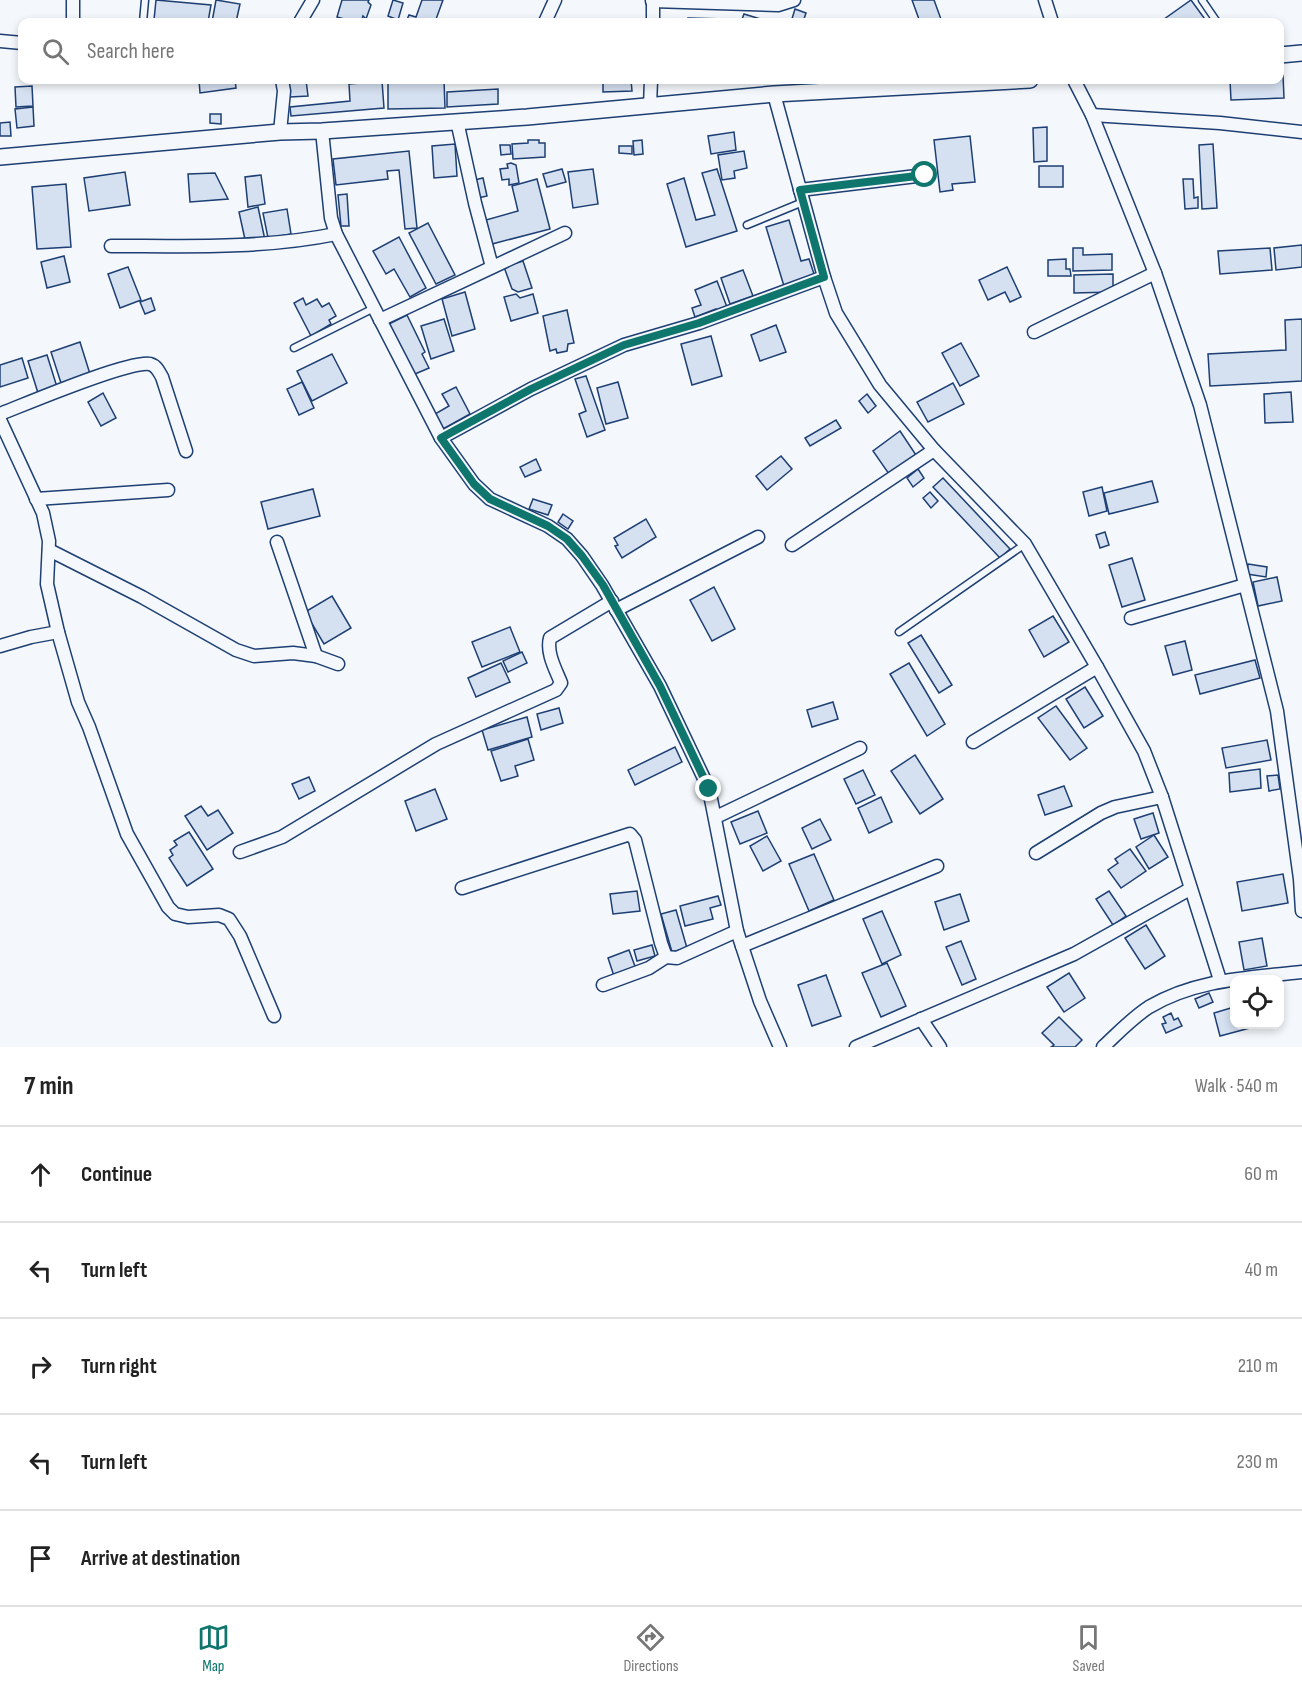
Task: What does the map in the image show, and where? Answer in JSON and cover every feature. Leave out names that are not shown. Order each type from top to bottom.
[{"type":"street","points":[[73,0],[73,18]]},
{"type":"street","points":[[302,18],[313,0]]},
{"type":"street","points":[[547,18],[555,0]]},
{"type":"street","points":[[652,18],[652,0],[778,5],[794,0]]},
{"type":"street","points":[[1045,0],[1051,18]]},
{"type":"street","points":[[0,41],[18,43]]},
{"type":"street","points":[[1284,55],[1302,53]]},
{"type":"street","points":[[280,132],[283,84]]},
{"type":"street","points":[[650,106],[651,84]]},
{"type":"street","points":[[0,157],[280,132],[458,121],[774,94],[957,84]]},
{"type":"street","points":[[1076,84],[1092,115],[1155,273],[1200,405],[1277,711],[1300,879],[1302,911]]},
{"type":"street","points":[[774,94],[836,313],[880,386],[934,450],[1025,544],[1097,667],[1144,751],[1162,797],[1220,980]]},
{"type":"street","points":[[1092,115],[1220,123],[1302,135]]},
{"type":"street","points":[[458,121],[475,203],[492,267]]},
{"type":"street","points":[[322,131],[331,218],[336,234],[441,438],[474,484],[490,499],[548,526],[567,539],[582,556],[614,606],[675,717],[709,789],[737,931],[760,1001],[780,1047]]},
{"type":"street","points":[[802,196],[925,175]]},
{"type":"street","points":[[380,320],[565,233]]},
{"type":"street","points":[[111,246],[230,246],[301,241],[336,234]]},
{"type":"street","points":[[1034,332],[1155,273]]},
{"type":"street","points":[[441,438],[531,389],[624,345],[699,323],[824,277]]},
{"type":"street","points":[[0,414],[99,377],[140,365],[152,364],[162,377],[186,452]]},
{"type":"street","points":[[0,420],[46,525],[49,550],[47,584],[58,632],[78,702],[127,834],[168,907],[175,914],[219,915],[229,919],[240,936],[274,1016]]},
{"type":"street","points":[[792,545],[934,450]]},
{"type":"street","points":[[36,499],[168,490]]},
{"type":"street","points":[[240,852],[282,837],[436,744],[556,690],[561,683],[550,654],[548,644],[550,638],[758,537]]},
{"type":"street","points":[[277,542],[315,656]]},
{"type":"street","points":[[49,550],[142,597],[236,650],[254,656],[293,653],[315,656],[338,664]]},
{"type":"street","points":[[1131,618],[1245,585]]},
{"type":"street","points":[[0,646],[58,632]]},
{"type":"street","points":[[973,742],[1097,667]]},
{"type":"street","points":[[716,817],[860,748]]},
{"type":"street","points":[[1036,853],[1101,813],[1115,807],[1162,797]]},
{"type":"street","points":[[462,888],[630,834],[635,840],[666,957]]},
{"type":"street","points":[[742,946],[937,866]]},
{"type":"street","points":[[856,1047],[1074,954],[1190,889]]},
{"type":"street","points":[[603,985],[649,968],[666,957],[677,958],[737,931]]},
{"type":"street","points":[[1103,1047],[1148,1008],[1170,997],[1220,980],[1302,972]]},
{"type":"street","points":[[921,1019],[940,1047]]},
{"type":"lane","points":[[144,18],[146,0]]},
{"type":"lane","points":[[1202,0],[1215,18]]},
{"type":"lane","points":[[747,225],[802,196]]},
{"type":"lane","points":[[294,348],[374,308]]},
{"type":"lane","points":[[899,632],[1025,544]]},
{"type":"building","points":[[156,0],[211,5],[209,18],[154,18]]},
{"type":"building","points":[[216,0],[240,4],[237,18],[213,18]]},
{"type":"building","points":[[342,0],[369,0],[371,5],[366,18],[363,16],[362,18],[337,17]]},
{"type":"building","points":[[393,0],[403,3],[399,18],[388,16]]},
{"type":"building","points":[[422,0],[443,0],[436,18],[408,18],[409,15],[416,17]]},
{"type":"building","points":[[912,0],[934,0],[941,18],[919,18]]},
{"type":"building","points":[[1191,0],[1204,18],[1166,18]]},
{"type":"building","points":[[795,9],[806,13],[804,18],[792,18]]},
{"type":"building","points":[[744,14],[757,18],[742,18]]},
{"type":"building","points":[[199,84],[236,84],[236,88],[200,93]]},
{"type":"building","points":[[288,84],[306,84],[308,96],[290,97]]},
{"type":"building","points":[[349,84],[382,84],[384,108],[291,116],[290,107],[350,101]]},
{"type":"building","points":[[388,84],[444,84],[445,108],[388,109]]},
{"type":"building","points":[[603,84],[631,84],[632,91],[603,92]]},
{"type":"building","points":[[1230,84],[1283,84],[1284,98],[1231,100]]},
{"type":"building","points":[[32,86],[33,106],[16,107],[15,87]]},
{"type":"building","points":[[498,89],[498,104],[447,107],[447,92]]},
{"type":"building","points":[[33,107],[34,126],[17,128],[15,109]]},
{"type":"building","points":[[210,114],[221,114],[221,124],[210,123]]},
{"type":"building","points":[[10,122],[11,136],[0,136],[0,123]]},
{"type":"building","points":[[1047,127],[1047,161],[1034,162],[1033,128]]},
{"type":"building","points":[[734,132],[736,150],[711,154],[708,136]]},
{"type":"building","points":[[970,136],[975,182],[952,184],[953,190],[940,192],[934,140]]},
{"type":"building","points":[[528,140],[539,140],[539,143],[545,143],[545,157],[513,159],[512,144],[528,143]]},
{"type":"building","points":[[642,140],[643,154],[634,155],[633,141]]},
{"type":"building","points":[[455,144],[457,176],[434,178],[432,146]]},
{"type":"building","points":[[1213,144],[1217,208],[1202,209],[1199,145]]},
{"type":"building","points":[[500,145],[510,145],[511,154],[501,155]]},
{"type":"building","points":[[619,146],[632,146],[632,154],[619,153]]},
{"type":"building","points":[[409,151],[417,228],[405,229],[399,170],[387,171],[388,179],[336,185],[333,159]]},
{"type":"building","points":[[744,151],[747,168],[734,171],[735,178],[722,180],[718,155]]},
{"type":"building","points":[[507,164],[516,165],[519,183],[509,185],[509,179],[502,180],[500,169],[508,168]]},
{"type":"building","points":[[1039,166],[1063,166],[1063,187],[1039,187]]},
{"type":"building","points":[[562,169],[566,182],[547,187],[543,174]]},
{"type":"building","points":[[593,169],[598,204],[573,208],[568,172]]},
{"type":"building","points":[[717,169],[737,231],[686,247],[667,184],[684,178],[696,220],[715,215],[702,173]]},
{"type":"building","points":[[125,172],[130,205],[89,211],[84,178]]},
{"type":"building","points":[[215,173],[228,199],[190,202],[188,174]]},
{"type":"building","points":[[261,175],[265,204],[248,207],[245,177]]},
{"type":"building","points":[[483,178],[487,196],[478,198],[474,180]]},
{"type":"building","points":[[537,179],[550,229],[492,244],[486,220],[518,211],[512,186]]},
{"type":"building","points":[[1183,179],[1193,179],[1194,198],[1198,197],[1198,208],[1185,209]]},
{"type":"building","points":[[66,184],[71,247],[37,249],[32,187]]},
{"type":"building","points":[[347,194],[349,226],[341,226],[338,195]]},
{"type":"building","points":[[258,207],[265,240],[246,244],[239,212]]},
{"type":"building","points":[[287,209],[291,234],[268,238],[263,213]]},
{"type":"building","points":[[789,220],[801,261],[809,259],[815,277],[784,286],[766,227]]},
{"type":"building","points":[[428,223],[455,275],[436,284],[409,233]]},
{"type":"building","points":[[399,237],[426,288],[410,297],[394,269],[386,274],[373,251]]},
{"type":"building","points":[[1302,245],[1302,267],[1276,270],[1274,248]]},
{"type":"building","points":[[1073,248],[1083,248],[1083,255],[1112,254],[1112,270],[1073,271]]},
{"type":"building","points":[[1270,248],[1272,270],[1220,274],[1218,251]]},
{"type":"building","points":[[64,256],[70,282],[47,288],[41,262]]},
{"type":"building","points":[[1066,259],[1066,269],[1070,269],[1071,276],[1048,276],[1048,260]]},
{"type":"building","points":[[523,261],[532,288],[518,292],[512,289],[504,267]]},
{"type":"building","points":[[128,267],[141,300],[120,308],[108,274]]},
{"type":"building","points":[[1007,267],[1021,297],[1010,302],[1005,292],[988,300],[979,280]]},
{"type":"building","points":[[743,270],[753,296],[730,304],[721,278]]},
{"type":"building","points":[[1113,274],[1113,292],[1074,293],[1074,275]]},
{"type":"building","points":[[717,281],[727,307],[695,317],[692,308],[701,305],[695,290]]},
{"type":"building","points":[[465,292],[475,329],[452,336],[442,299]]},
{"type":"building","points":[[516,294],[520,298],[533,294],[538,313],[511,321],[504,297]]},
{"type":"building","points":[[151,298],[155,310],[145,314],[140,302]]},
{"type":"building","points":[[303,298],[306,305],[317,299],[322,307],[329,303],[336,316],[329,320],[331,324],[311,336],[294,303]]},
{"type":"building","points":[[567,310],[574,343],[568,344],[567,351],[557,353],[556,349],[550,351],[543,316]]},
{"type":"building","points":[[407,315],[425,352],[422,354],[429,368],[415,374],[389,324]]},
{"type":"building","points":[[444,319],[454,351],[431,359],[421,326]]},
{"type":"building","points":[[1302,319],[1302,381],[1210,386],[1208,354],[1286,350],[1285,320]]},
{"type":"building","points":[[776,325],[786,352],[760,361],[751,335]]},
{"type":"building","points":[[711,336],[722,376],[692,385],[681,344]]},
{"type":"building","points":[[80,342],[90,374],[61,383],[51,352]]},
{"type":"building","points":[[961,343],[979,376],[960,386],[942,353]]},
{"type":"building","points":[[332,354],[347,383],[312,401],[297,371]]},
{"type":"building","points":[[47,355],[57,387],[38,393],[28,361]]},
{"type":"building","points":[[22,358],[28,378],[0,387],[0,365]]},
{"type":"building","points":[[586,376],[605,430],[587,437],[579,414],[586,411],[575,379]]},
{"type":"building","points":[[302,382],[314,408],[299,415],[287,389]]},
{"type":"building","points":[[618,382],[628,418],[606,424],[597,388]]},
{"type":"building","points":[[953,383],[964,404],[928,422],[917,402]]},
{"type":"building","points":[[456,387],[470,414],[443,429],[435,414],[449,406],[442,394]]},
{"type":"building","points":[[1291,392],[1293,422],[1265,423],[1264,394]]},
{"type":"building","points":[[103,393],[116,418],[101,426],[88,402]]},
{"type":"building","points":[[867,394],[876,406],[868,413],[859,401]]},
{"type":"building","points":[[836,420],[841,428],[810,446],[805,438]]},
{"type":"building","points":[[900,431],[916,455],[889,474],[873,451]]},
{"type":"building","points":[[781,456],[792,469],[767,490],[756,476]]},
{"type":"building","points":[[536,459],[541,470],[525,477],[520,467]]},
{"type":"building","points":[[918,469],[924,478],[913,487],[907,478]]},
{"type":"building","points":[[943,478],[1010,549],[1000,558],[933,487]]},
{"type":"building","points":[[1152,481],[1158,502],[1109,514],[1104,493]]},
{"type":"building","points":[[1102,487],[1107,511],[1089,516],[1083,492]]},
{"type":"building","points":[[313,489],[320,516],[268,529],[261,502]]},
{"type":"building","points":[[930,492],[938,501],[931,508],[923,498]]},
{"type":"building","points":[[533,499],[552,505],[548,515],[529,509]]},
{"type":"building","points":[[563,514],[573,521],[568,529],[558,522]]},
{"type":"building","points":[[646,519],[656,537],[622,558],[615,546],[618,545],[614,538]]},
{"type":"building","points":[[1105,532],[1109,545],[1100,548],[1096,535]]},
{"type":"building","points":[[1132,558],[1145,600],[1122,607],[1109,565]]},
{"type":"building","points":[[1248,564],[1267,567],[1266,577],[1247,574]]},
{"type":"building","points":[[1277,577],[1282,601],[1258,606],[1253,582]]},
{"type":"building","points":[[714,587],[735,629],[712,641],[690,600]]},
{"type":"building","points":[[332,596],[351,628],[324,644],[305,612]]},
{"type":"building","points":[[1053,616],[1069,642],[1044,657],[1029,630]]},
{"type":"building","points":[[510,627],[520,652],[482,667],[472,642]]},
{"type":"building","points":[[921,635],[952,685],[939,693],[908,643]]},
{"type":"building","points":[[1185,641],[1192,670],[1173,675],[1165,646]]},
{"type":"building","points":[[522,652],[527,663],[508,672],[503,661]]},
{"type":"building","points":[[1255,660],[1260,678],[1200,694],[1195,675]]},
{"type":"building","points":[[501,663],[510,682],[476,697],[468,678]]},
{"type":"building","points":[[909,663],[945,724],[927,736],[890,674]]},
{"type":"building","points":[[1085,687],[1103,716],[1084,728],[1066,699]]},
{"type":"building","points":[[833,702],[838,719],[812,727],[807,710]]},
{"type":"building","points":[[1056,706],[1087,748],[1070,760],[1038,718]]},
{"type":"building","points":[[559,708],[563,723],[541,730],[537,714]]},
{"type":"building","points":[[527,717],[532,737],[488,750],[482,730]]},
{"type":"building","points":[[528,739],[534,760],[515,766],[518,776],[501,781],[491,751]]},
{"type":"building","points":[[1267,740],[1271,760],[1226,768],[1222,748]]},
{"type":"building","points":[[675,747],[682,762],[635,785],[628,770]]},
{"type":"building","points":[[915,755],[943,799],[920,814],[891,771]]},
{"type":"building","points":[[1260,769],[1261,788],[1230,792],[1229,773]]},
{"type":"building","points":[[863,770],[875,795],[856,804],[844,779]]},
{"type":"building","points":[[1278,775],[1280,789],[1269,791],[1267,776]]},
{"type":"building","points":[[309,777],[315,791],[299,799],[292,784]]},
{"type":"building","points":[[1064,786],[1072,806],[1045,815],[1038,795]]},
{"type":"building","points":[[435,789],[447,819],[416,831],[405,801]]},
{"type":"building","points":[[881,797],[892,822],[869,833],[858,808]]},
{"type":"building","points":[[201,806],[208,816],[218,810],[233,833],[207,850],[185,816]]},
{"type":"building","points":[[758,811],[767,833],[740,844],[731,822]]},
{"type":"building","points":[[1153,813],[1159,833],[1141,839],[1134,819]]},
{"type":"building","points":[[820,819],[831,840],[812,849],[802,828]]},
{"type":"building","points":[[189,832],[213,869],[187,886],[169,858],[173,855],[170,850],[177,845],[174,841]]},
{"type":"building","points":[[1154,835],[1168,857],[1149,869],[1136,847]]},
{"type":"building","points":[[767,836],[781,861],[763,871],[750,846]]},
{"type":"building","points":[[1130,849],[1146,871],[1121,888],[1108,870],[1118,863],[1115,859]]},
{"type":"building","points":[[814,854],[834,900],[809,911],[789,864]]},
{"type":"building","points":[[1283,874],[1288,903],[1242,911],[1237,882]]},
{"type":"building","points":[[637,891],[640,911],[613,914],[610,894]]},
{"type":"building","points":[[1109,891],[1126,916],[1113,925],[1096,899]]},
{"type":"building","points":[[960,894],[969,921],[944,930],[935,902]]},
{"type":"building","points":[[718,896],[721,905],[710,908],[713,919],[685,926],[680,906]]},
{"type":"building","points":[[676,910],[687,948],[672,952],[661,914]]},
{"type":"building","points":[[882,911],[901,955],[882,964],[863,919]]},
{"type":"building","points":[[1146,925],[1165,956],[1145,969],[1125,938]]},
{"type":"building","points":[[1262,938],[1267,966],[1244,970],[1239,942]]},
{"type":"building","points":[[961,941],[976,979],[962,985],[946,947]]},
{"type":"building","points":[[652,945],[655,956],[637,961],[634,950]]},
{"type":"building","points":[[629,950],[636,969],[614,976],[608,958]]},
{"type":"building","points":[[887,963],[906,1006],[881,1017],[862,973]]},
{"type":"building","points":[[1069,973],[1085,998],[1064,1012],[1047,987]]},
{"type":"building","points":[[826,975],[841,1016],[812,1026],[798,985]]},
{"type":"building","points":[[1209,993],[1213,1002],[1199,1008],[1195,999]]},
{"type":"building","points":[[1230,1008],[1230,1029],[1246,1029],[1220,1036],[1214,1013]]},
{"type":"building","points":[[1171,1013],[1174,1020],[1178,1018],[1182,1026],[1166,1033],[1162,1024],[1166,1023],[1163,1017]]},
{"type":"building","points":[[1059,1017],[1082,1040],[1075,1047],[1051,1047],[1054,1045],[1042,1033]]},
{"type":"route","points":[[709,789],[660,686],[603,585],[582,556],[567,539],[548,526],[490,499],[474,484],[441,438],[531,389],[624,345],[699,323],[824,277],[800,190],[925,175]]}]
